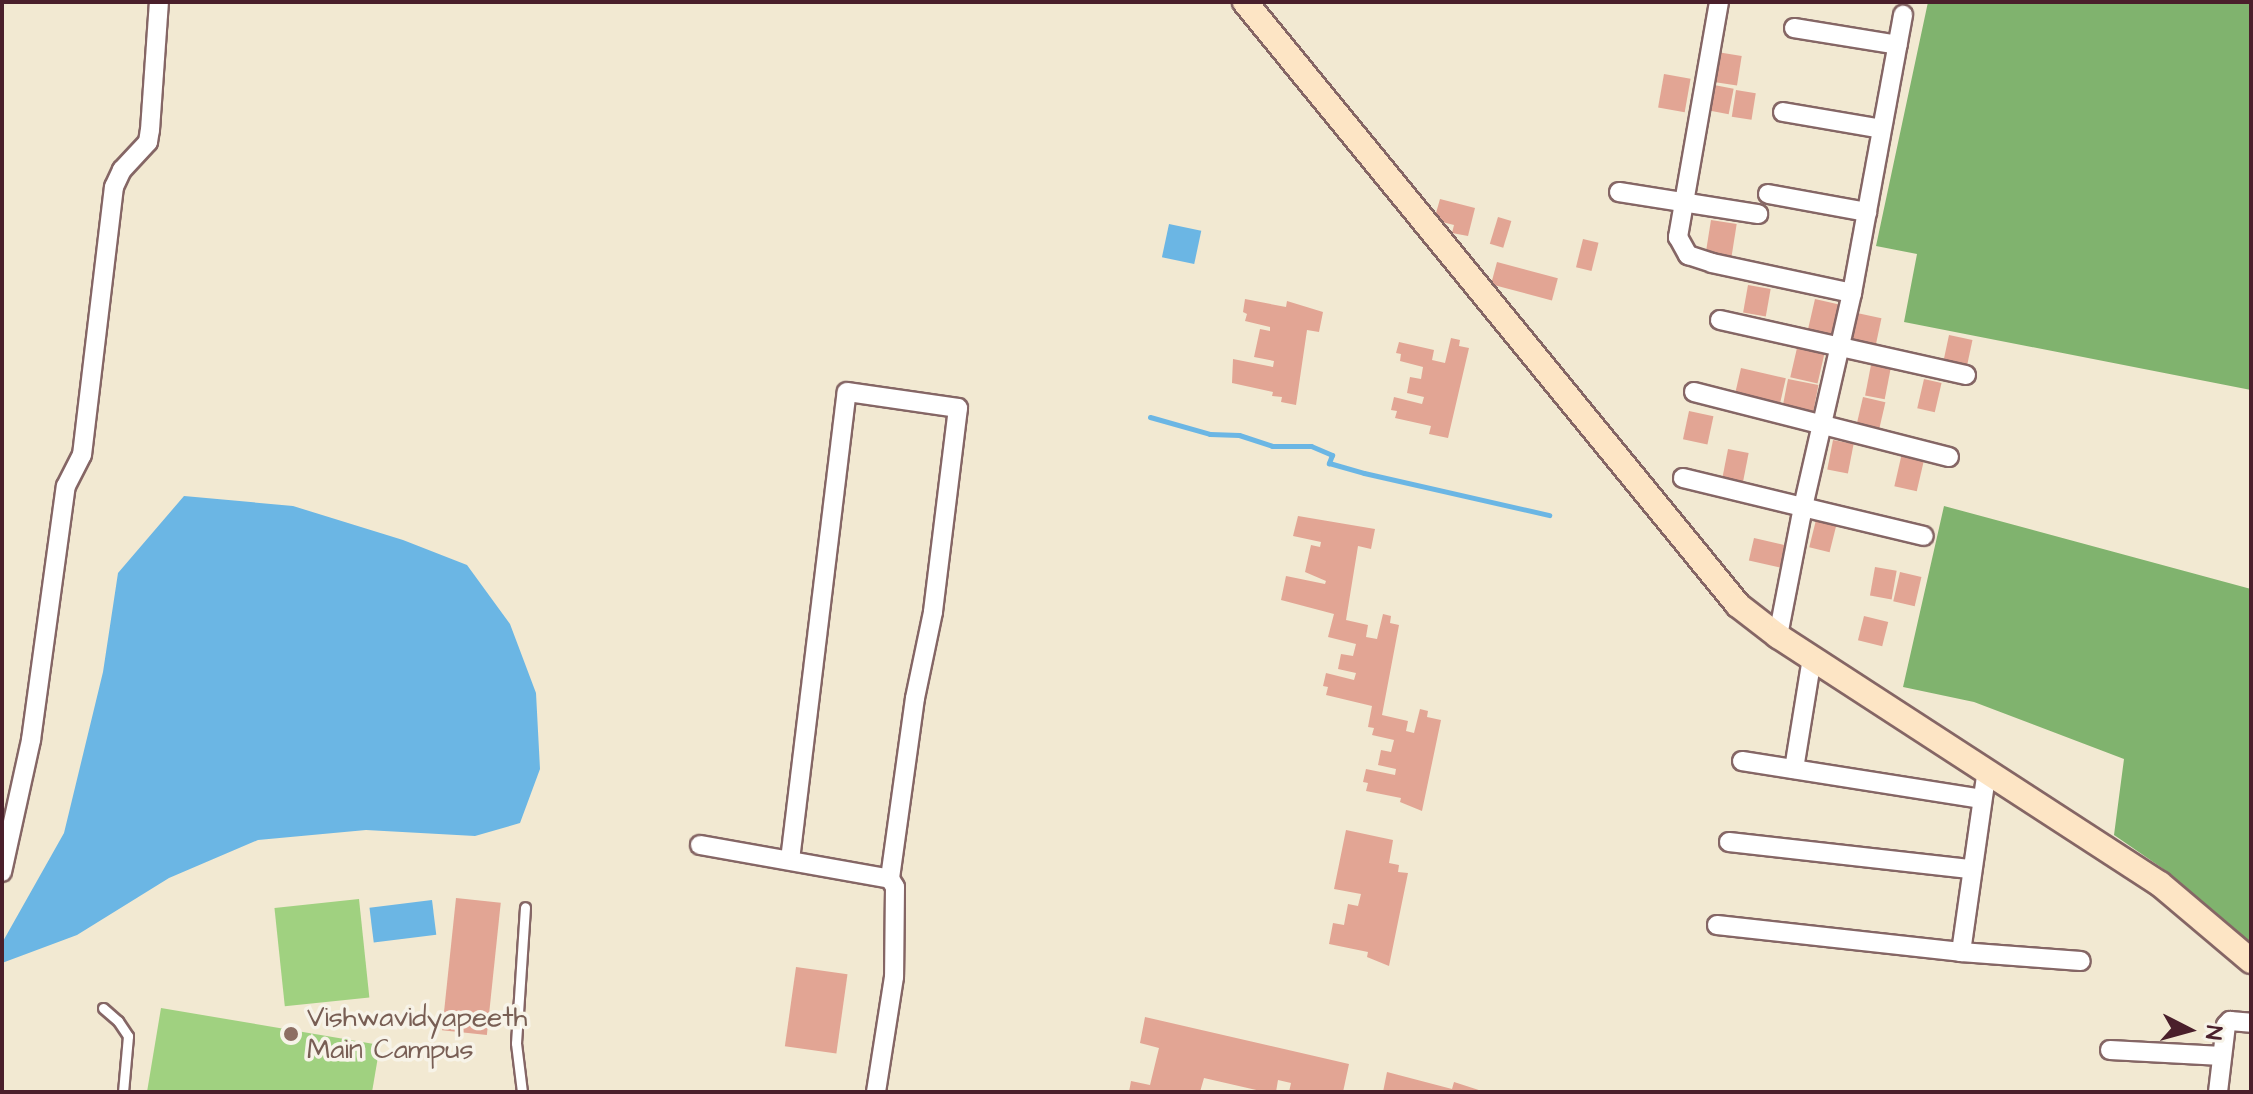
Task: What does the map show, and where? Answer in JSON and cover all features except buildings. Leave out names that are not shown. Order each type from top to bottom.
[{"type":"main road","points":[[1245,2],[1738,605],[1778,636],[2160,884],[2251,961]]},
{"type":"street","points":[[2,872],[31,740],[66,486],[82,455],[114,187],[122,170],[148,142],[159,2]]},
{"type":"street","points":[[1719,2],[1678,237],[1688,255],[1852,293]]},
{"type":"street","points":[[1778,636],[1803,507],[1852,293],[1903,15]]},
{"type":"street","points":[[1794,28],[1898,45]]},
{"type":"street","points":[[1783,112],[1882,129]]},
{"type":"street","points":[[1619,192],[1758,214]]},
{"type":"street","points":[[1768,194],[1867,212]]},
{"type":"street","points":[[1720,320],[1966,375]]},
{"type":"street","points":[[790,860],[847,392],[958,408],[933,612],[915,698],[890,879],[895,887],[894,977],[876,1092]]},
{"type":"street","points":[[1694,392],[1949,457]]},
{"type":"street","points":[[1683,478],[1924,536]]},
{"type":"street","points":[[1794,769],[1812,658]]},
{"type":"street","points":[[1742,761],[1982,799]]},
{"type":"street","points":[[1961,952],[1987,770]]},
{"type":"street","points":[[1729,842],[1971,869]]},
{"type":"street","points":[[700,845],[890,879]]},
{"type":"street","points":[[1717,925],[1961,952],[2081,961]]},
{"type":"street","points":[[2218,1092],[2227,1022],[2251,1023]]},
{"type":"street","points":[[2110,1050],[2222,1056]]},
{"type":"lane","points":[[522,1092],[516,1043],[525,907]]},
{"type":"lane","points":[[103,1008],[118,1021],[128,1036],[123,1092]]},
{"type":"green space","points":[[1928,2],[2251,2],[2251,390],[1904,322],[1917,254],[1876,246]]},
{"type":"green space","points":[[1944,506],[2251,589],[2251,943],[2162,868],[2114,835],[2124,759],[1974,702],[1903,687]]},
{"type":"green space","points":[[359,899],[369,997],[285,1006],[274,908]]},
{"type":"green space","points":[[161,1008],[380,1045],[372,1092],[147,1092]]},
{"type":"water","points":[[1169,224],[1201,231],[1194,264],[1162,257]]},
{"type":"water","points":[[184,496],[293,506],[403,540],[467,565],[510,624],[536,693],[540,769],[520,823],[475,836],[366,830],[258,840],[169,878],[77,935],[2,963],[2,943],[64,833],[103,672],[118,573]]},
{"type":"water","points":[[432,900],[436,935],[374,942],[369,908]]},
{"type":"waterway","points":[[1150,417],[1210,434],[1239,435],[1272,446],[1311,446],[1332,455],[1329,463],[1549,515]]},
{"type":"place","name":"Vishwavidyapeeth Main Campus","points":[[291,1034]]}]
